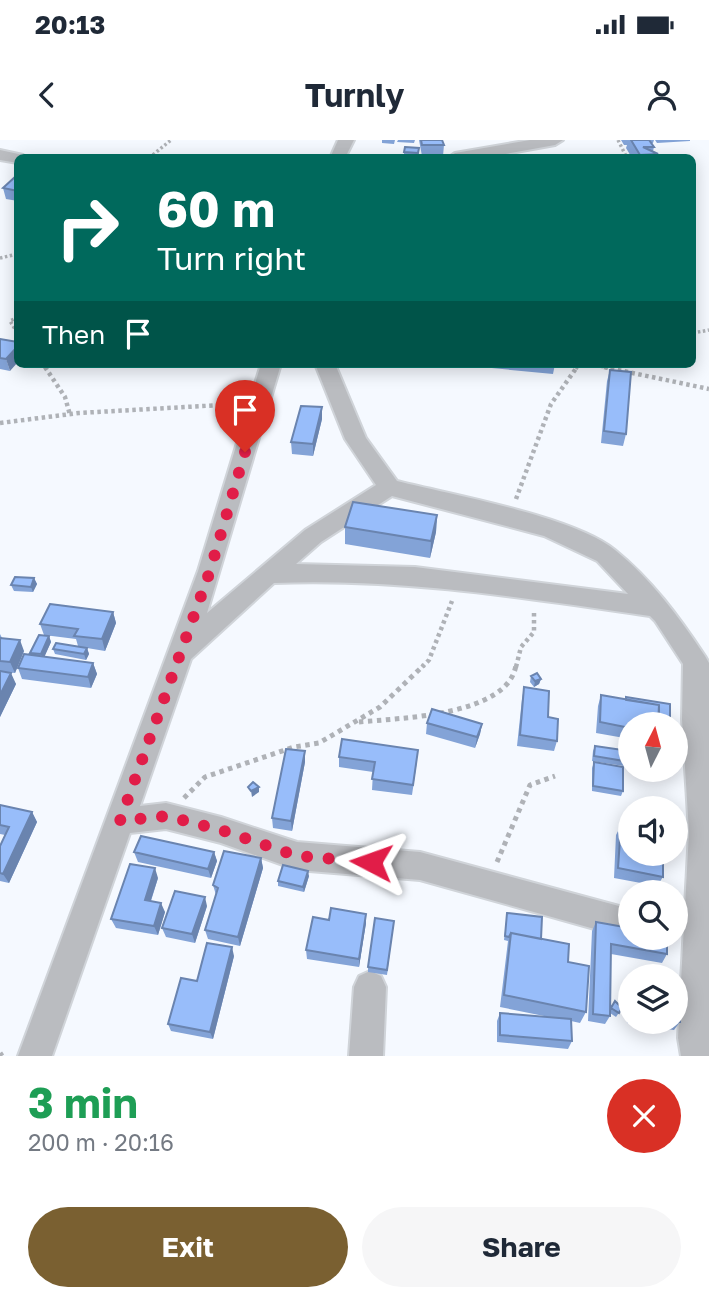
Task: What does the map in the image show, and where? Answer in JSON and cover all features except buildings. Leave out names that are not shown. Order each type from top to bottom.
[{"type":"street","points":[[0,148],[10,140]]},
{"type":"street","points":[[477,154],[555,140]]},
{"type":"street","points":[[35,1056],[210,571],[270,368]]},
{"type":"street","points":[[327,368],[356,439],[389,487],[551,529],[605,555],[657,607],[703,664],[695,719],[704,832],[688,933]]},
{"type":"street","points":[[179,657],[220,615],[313,536],[389,487]]},
{"type":"street","points":[[269,573],[322,570],[460,582],[657,607]]},
{"type":"street","points":[[120,821],[166,816],[221,830],[297,856],[420,866],[618,921]]},
{"type":"street","points":[[688,950],[698,1056]]},
{"type":"street","points":[[366,1056],[370,987]]},
{"type":"path","points":[[154,154],[171,140]]},
{"type":"path","points":[[46,368],[65,397],[70,415]]},
{"type":"path","points":[[509,519],[551,404],[576,368]]},
{"type":"path","points":[[610,368],[709,389]]},
{"type":"path","points":[[0,423],[70,415],[260,404]]},
{"type":"path","points":[[166,816],[205,777],[294,747],[319,743],[380,707],[429,660],[460,582]]},
{"type":"path","points":[[355,722],[419,715],[492,699],[512,681],[520,643],[534,632],[534,607],[554,593]]},
{"type":"path","points":[[487,885],[530,785],[555,776]]},
{"type":"route","points":[[245,452],[210,571],[120,821],[166,816],[221,830],[297,856],[371,862]]}]
